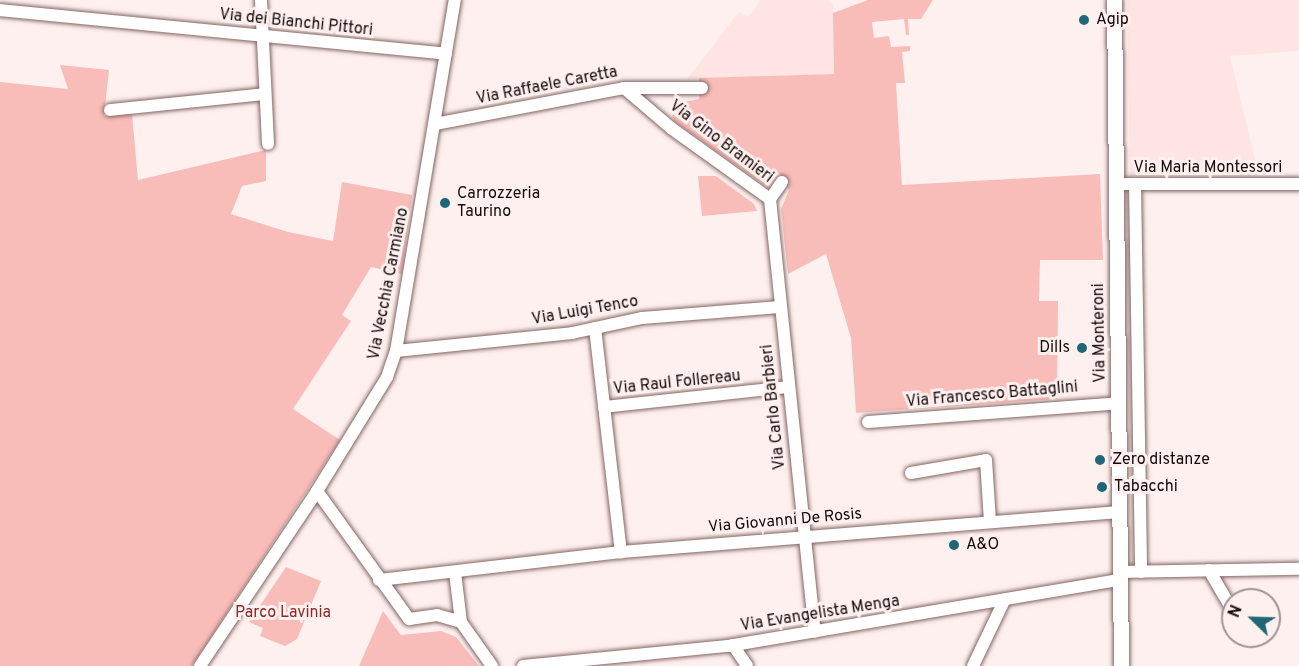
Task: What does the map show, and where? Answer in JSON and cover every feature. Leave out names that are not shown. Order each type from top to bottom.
[{"type":"main road","name":"Via Monteroni","points":[[1114,0],[1121,666]]},
{"type":"street","points":[[261,0],[268,144]]},
{"type":"street","name":"Via Vecchia Carmiano","points":[[200,666],[374,401],[396,351],[455,0]]},
{"type":"street","name":"Via dei Bianchi Pittori","points":[[0,10],[446,54]]},
{"type":"street","name":"Via Raffaele Caretta","points":[[435,124],[624,88],[702,88]]},
{"type":"street","name":"Via Gino Bramieri","points":[[624,88],[671,128],[770,199]]},
{"type":"street","points":[[110,110],[266,94]]},
{"type":"street","points":[[770,199],[782,182]]},
{"type":"street","name":"Via Maria Montessori","points":[[1116,184],[1299,184]]},
{"type":"street","points":[[1135,184],[1141,572]]},
{"type":"street","name":"Via Carlo Barbieri","points":[[770,199],[815,632]]},
{"type":"street","name":"Via Luigi Tenco","points":[[396,351],[595,328],[642,318],[780,308]]},
{"type":"street","points":[[595,328],[621,552]]},
{"type":"street","name":"Via Raul Follereau","points":[[604,407],[788,387]]},
{"type":"street","name":"Via Francesco Battaglini","points":[[868,422],[1119,403]]},
{"type":"street","points":[[911,473],[986,460],[990,522]]},
{"type":"street","points":[[316,491],[409,619],[437,615],[461,622]]},
{"type":"street","name":"Via Giovanni De Rosis","points":[[379,580],[621,552],[805,535],[1119,512]]},
{"type":"street","name":"Via Evangelista Menga","points":[[523,666],[606,662],[733,645],[1004,601],[1141,572],[1299,569]]},
{"type":"street","points":[[1209,570],[1221,590]]},
{"type":"street","points":[[455,572],[461,622],[492,666]]},
{"type":"street","points":[[974,666],[1004,601]]},
{"type":"street","points":[[733,645],[747,666]]},
{"type":"shaded area","points":[[761,0],[828,0],[833,4],[834,74],[687,79],[739,12],[748,17]]},
{"type":"shaded area","points":[[1127,0],[1299,0],[1299,51],[1230,56],[1259,176],[1130,176]]},
{"type":"green space","points":[[868,0],[933,0],[921,19],[908,19],[909,35],[906,35],[904,19],[872,22],[874,38],[889,36],[891,47],[910,46],[910,51],[902,52],[905,83],[896,83],[902,185],[1100,174],[1103,260],[1040,260],[1039,301],[1058,301],[1057,399],[856,413],[851,338],[826,254],[788,274],[781,209],[789,190],[778,172],[764,185],[674,121],[672,116],[684,102],[699,99],[699,78],[834,74],[833,13]]},
{"type":"green space","points":[[60,65],[109,70],[104,116],[132,114],[138,180],[266,150],[266,181],[242,186],[231,214],[288,232],[333,241],[342,182],[412,195],[402,274],[371,267],[342,315],[351,321],[293,409],[340,440],[192,666],[0,666],[0,82],[68,89]]},
{"type":"green space","points":[[698,176],[716,176],[754,204],[757,211],[702,216]]},
{"type":"green space","name":"Parco Lavinia","points":[[286,567],[321,581],[297,639],[285,646],[260,636],[263,628],[249,622]]},
{"type":"green space","points":[[383,611],[401,635],[441,631],[456,637],[479,666],[359,666]]},
{"type":"place","name":"Agip","points":[[1084,20]]},
{"type":"place","name":"Carrozzeria Taurino","points":[[445,203]]},
{"type":"place","name":"Dills","points":[[1082,348]]},
{"type":"place","name":"Zero distanze","points":[[1100,460]]},
{"type":"place","name":"Tabacchi","points":[[1102,487]]},
{"type":"place","name":"A&O","points":[[954,545]]}]
